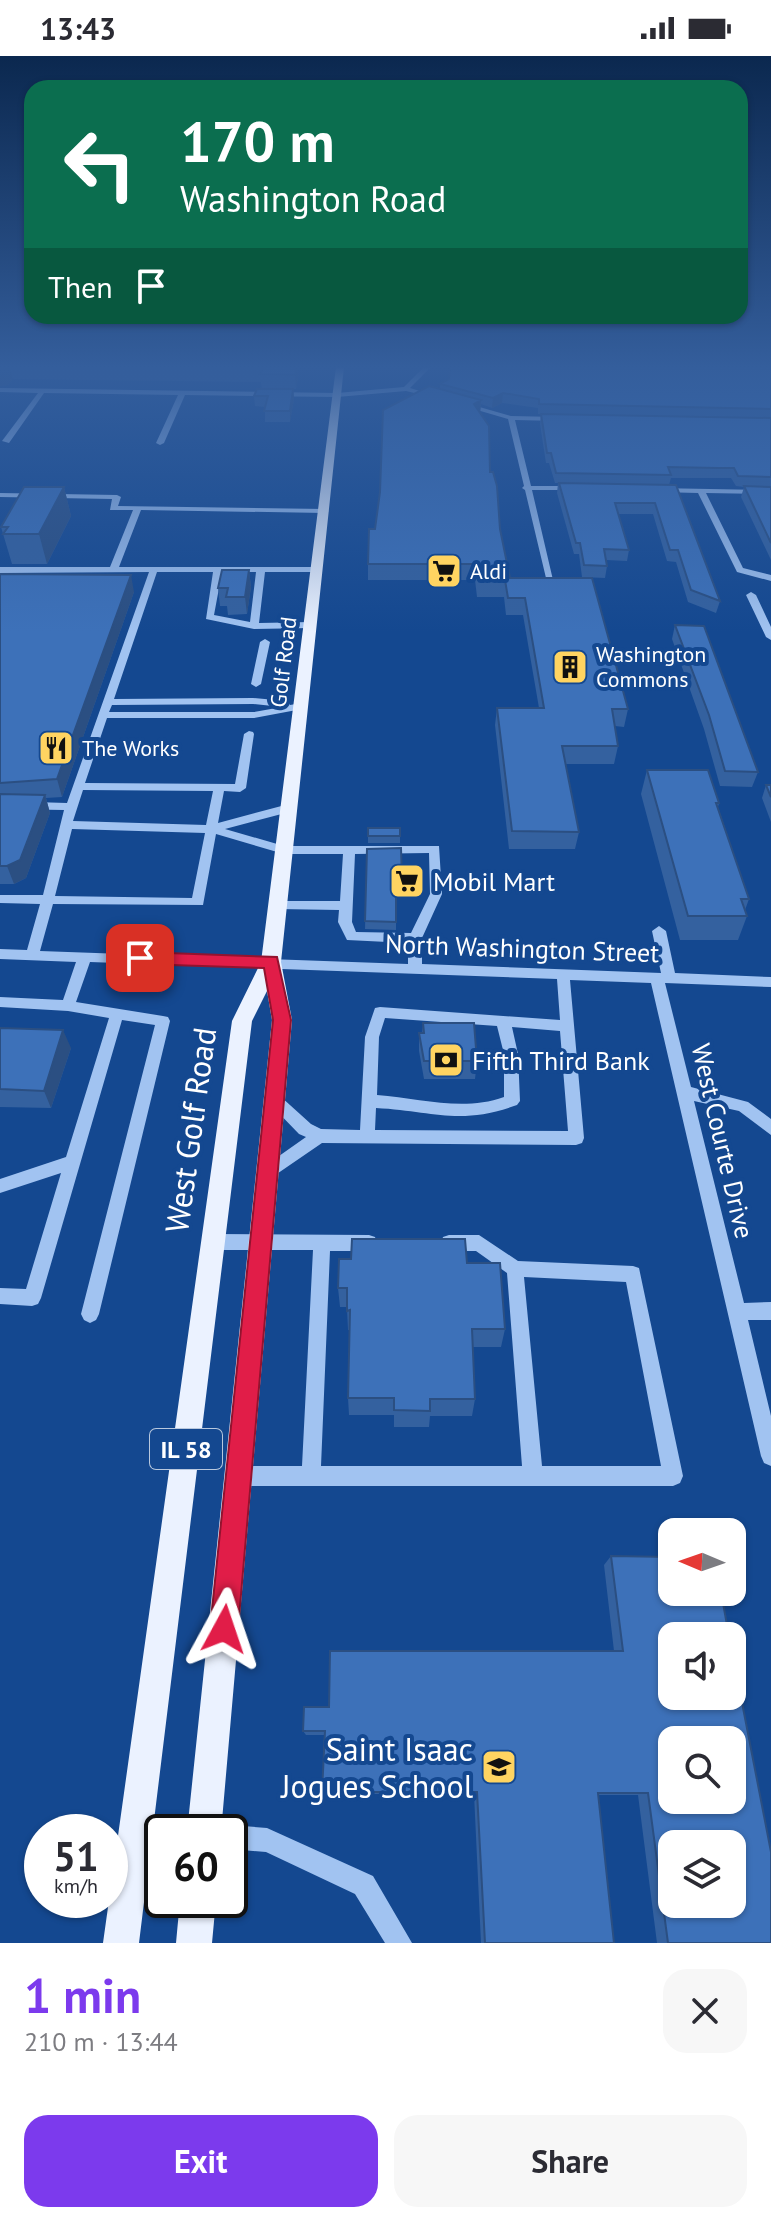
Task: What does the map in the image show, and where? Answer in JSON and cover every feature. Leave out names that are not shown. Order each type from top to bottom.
[{"type":"main road","name":"Golf Road","points":[[271,962],[331,455]]},
{"type":"main road","name":"IL 58","points":[[206,1814],[282,1020],[271,962]]},
{"type":"main road","name":"West Golf Road","points":[[121,1943],[242,1021],[271,962]]},
{"type":"main road","points":[[194,1943],[196,1918]]},
{"type":"street","points":[[519,455],[550,578]]},
{"type":"street","points":[[526,488],[590,489]]},
{"type":"street","points":[[653,490],[771,492]]},
{"type":"street","points":[[701,491],[736,564],[747,574],[771,578]]},
{"type":"street","points":[[0,495],[117,497],[113,508],[325,511]]},
{"type":"street","points":[[114,568],[138,508]]},
{"type":"street","points":[[0,569],[318,569]]},
{"type":"street","points":[[32,955],[71,807],[154,569]]},
{"type":"street","points":[[218,569],[209,617],[254,626],[311,625]]},
{"type":"street","points":[[254,626],[261,569]]},
{"type":"street","points":[[134,586],[148,586]]},
{"type":"street","points":[[751,595],[771,637]]},
{"type":"street","points":[[256,684],[265,642]]},
{"type":"street","points":[[108,702],[253,701],[302,706]]},
{"type":"street","points":[[103,715],[254,715],[302,706]]},
{"type":"street","points":[[79,786],[240,788],[249,734]]},
{"type":"street","points":[[0,899],[198,902],[219,788]]},
{"type":"street","points":[[0,805],[71,807]]},
{"type":"street","points":[[211,829],[289,808]]},
{"type":"street","points":[[67,825],[211,829],[284,850],[435,849],[436,894],[415,938],[415,968]]},
{"type":"street","points":[[349,849],[345,922],[352,937],[415,938]]},
{"type":"street","points":[[278,905],[346,906]]},
{"type":"street","name":"West Courte Drive","points":[[659,931],[663,977],[684,1092],[771,1456]]},
{"type":"street","name":"North Washington Street","points":[[0,954],[771,982]]},
{"type":"street","points":[[68,1006],[85,956]]},
{"type":"street","points":[[275,1100],[305,1129],[319,1136],[576,1138],[563,973]]},
{"type":"street","points":[[0,1002],[68,1006],[163,1021],[90,1314]]},
{"type":"street","points":[[367,1137],[372,1037],[380,1012],[567,1026]]},
{"type":"street","points":[[0,1296],[32,1298],[117,1014]]},
{"type":"street","points":[[369,1101],[404,1102],[436,1112],[487,1112],[512,1101],[511,1054],[503,1021]]},
{"type":"street","points":[[684,1092],[743,1106],[771,1128]]},
{"type":"street","points":[[268,1173],[319,1136]]},
{"type":"street","points":[[0,1186],[73,1162]]},
{"type":"street","points":[[213,1242],[385,1243]]},
{"type":"street","points":[[311,1476],[322,1243]]},
{"type":"street","points":[[239,1476],[673,1476],[633,1274],[515,1269],[479,1243],[432,1243]]},
{"type":"street","points":[[515,1269],[533,1476]]},
{"type":"street","points":[[737,1312],[771,1311]]},
{"type":"street","points":[[248,1838],[267,1840],[364,1885],[399,1943]]},
{"type":"building","points":[[381,455],[490,455],[490,472],[493,472],[497,486],[500,529],[510,578],[592,578],[628,709],[612,709],[618,746],[562,746],[579,832],[512,831],[497,708],[544,708],[525,598],[508,598],[505,580],[478,580],[476,564],[368,564],[369,529],[375,529]]},
{"type":"building","points":[[552,455],[771,455],[771,477],[738,476],[734,468],[668,467],[671,475],[556,473]]},
{"type":"building","points":[[559,483],[676,485],[720,601],[691,590],[678,550],[670,550],[655,503],[615,503],[629,550],[604,549],[607,566],[584,565],[580,543],[576,543]]},
{"type":"building","points":[[744,486],[771,487],[771,543]]},
{"type":"building","points":[[24,487],[64,487],[39,534],[3,534],[8,527],[1,527]]},
{"type":"building","points":[[222,570],[249,570],[245,597],[226,597],[228,588],[218,588]]},
{"type":"building","points":[[0,574],[131,575],[57,779],[0,783]]},
{"type":"building","points":[[675,625],[704,626],[758,772],[725,771],[709,715]]},
{"type":"building","points":[[647,770],[708,770],[749,899],[741,899],[747,916],[688,916]]},
{"type":"building","points":[[0,794],[45,795],[20,860],[7,866],[0,866]]},
{"type":"building","points":[[368,828],[400,828],[400,836],[368,836]]},
{"type":"building","points":[[401,848],[402,881],[396,881],[396,922],[365,921],[367,849]]},
{"type":"building","points":[[423,1023],[474,1023],[477,1061],[424,1061],[419,1033],[424,1033]]},
{"type":"building","points":[[0,1028],[63,1030],[44,1091],[0,1089]]},
{"type":"building","points":[[352,1239],[465,1239],[467,1263],[500,1263],[505,1329],[472,1329],[475,1399],[430,1399],[430,1411],[394,1410],[394,1398],[348,1398],[350,1310],[347,1311],[347,1288],[338,1288],[339,1259],[351,1259]]},
{"type":"building","name":"Saint Isaac Jogues School","points":[[611,1556],[658,1557],[658,1606],[724,1606],[726,1622],[658,1622],[658,1710],[743,1710],[771,1852],[771,1943],[668,1943],[665,1918],[746,1918],[746,1830],[658,1830],[658,1868],[648,1793],[598,1793],[614,1943],[485,1943],[477,1792],[322,1792],[325,1731],[303,1731],[304,1707],[329,1707],[330,1651],[623,1651]]},
{"type":"place","name":"Aldi","points":[[444,571]]},
{"type":"place","name":"Washington Commons","points":[[570,667]]},
{"type":"place","name":"The Works","points":[[56,748]]},
{"type":"place","name":"Mobil Mart","points":[[407,881]]},
{"type":"place","name":"Fifth Third Bank","points":[[446,1060]]},
{"type":"place","name":"Saint Isaac Jogues School","points":[[499,1767]]},
{"type":"route","points":[[140,958],[271,962],[282,1020],[224,1629]]}]
